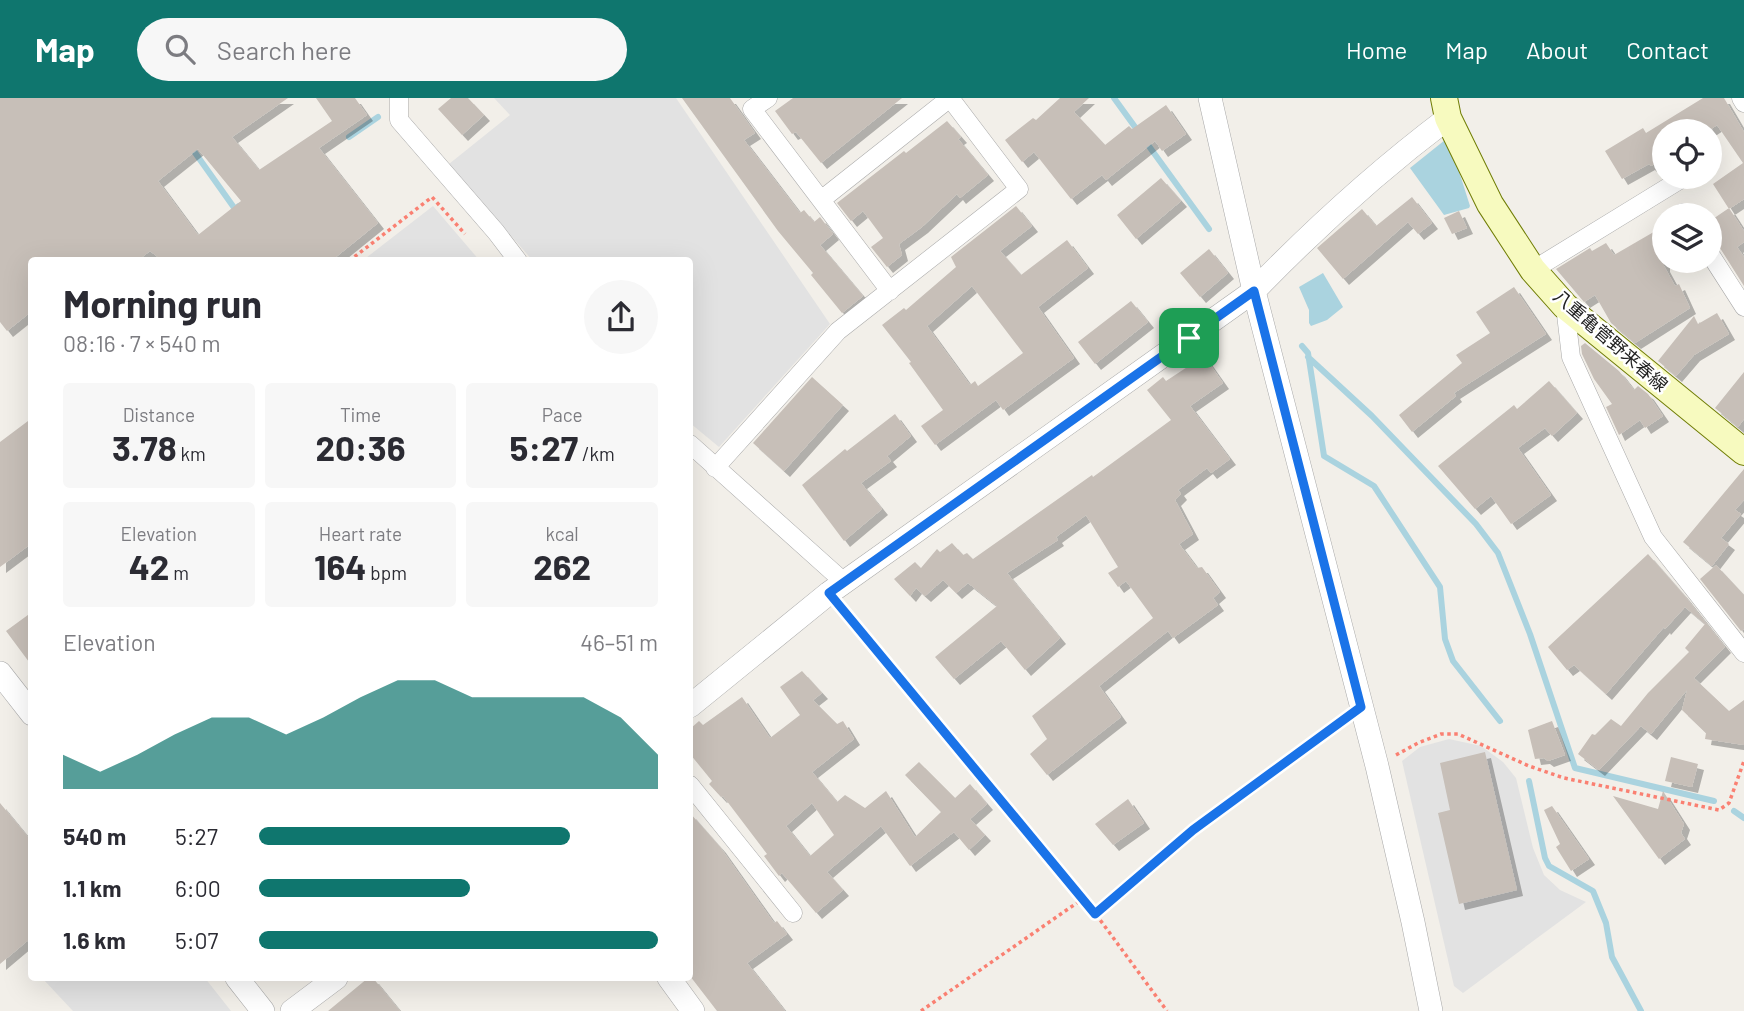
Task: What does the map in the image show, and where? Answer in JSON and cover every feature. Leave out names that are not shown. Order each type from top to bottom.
[{"type":"main road","name":"八重亀菅野来春線","points":[[1446,108],[1490,204],[1533,270],[1565,306],[1744,452]]},
{"type":"street","points":[[399,98],[399,120],[515,257]]},
{"type":"street","points":[[768,98],[752,110],[890,291]]},
{"type":"street","points":[[715,468],[838,331],[1019,188],[950,98],[821,200]]},
{"type":"street","points":[[1210,98],[1254,291],[1377,766],[1431,1011]]},
{"type":"street","points":[[1741,98],[1744,103]]},
{"type":"street","points":[[693,704],[836,587],[1254,291],[1289,254],[1402,152],[1446,108]]},
{"type":"street","points":[[1533,270],[1665,189]]},
{"type":"street","points":[[1722,272],[1744,306]]},
{"type":"street","points":[[1565,306],[1571,357],[1653,537],[1744,653]]},
{"type":"street","points":[[693,447],[836,587]]},
{"type":"street","points":[[0,673],[28,708]]},
{"type":"street","points":[[693,789],[793,913]]},
{"type":"street","points":[[239,981],[263,1011]]},
{"type":"street","points":[[292,1011],[332,981]]},
{"type":"street","points":[[671,981],[693,1011]]},
{"type":"path","points":[[354,257],[432,197],[466,234]]},
{"type":"path","points":[[836,587],[1084,898],[1167,1011]]},
{"type":"path","points":[[1095,914],[1193,830],[1361,707]]},
{"type":"path","points":[[1377,766],[1418,743],[1441,734],[1458,734],[1529,766],[1564,778],[1719,810],[1729,803],[1744,761]]},
{"type":"path","points":[[921,1011],[1084,898]]},
{"type":"shaded area","points":[[494,98],[676,98],[830,324],[719,447],[693,425],[693,257],[530,257],[449,164],[510,115]]},
{"type":"shaded area","points":[[433,206],[477,257],[367,257]]},
{"type":"shaded area","points":[[1449,739],[1481,746],[1503,762],[1516,778],[1533,848],[1544,875],[1560,890],[1586,902],[1463,993],[1454,986],[1402,761],[1420,747]]},
{"type":"shaded area","points":[[45,981],[207,981],[231,1011],[73,1011]]},
{"type":"water","points":[[1445,140],[1450,143],[1470,206],[1444,215],[1410,168]]},
{"type":"water","points":[[1323,273],[1343,307],[1327,320],[1311,326],[1309,310],[1299,287]]},
{"type":"building","points":[[0,98],[288,98],[232,137],[259,170],[332,121],[316,98],[355,98],[367,115],[319,148],[378,223],[336,257],[158,257],[150,251],[142,257],[28,257],[28,314],[7,331],[0,322]],"holes":[[[198,149],[241,201],[198,235],[158,181]]]},
{"type":"building","points":[[451,98],[468,98],[484,115],[462,135],[438,109]]},
{"type":"building","points":[[682,98],[730,98],[755,133],[744,140],[800,213],[804,210],[814,222],[820,217],[833,234],[820,245],[863,296],[842,313],[778,231]]},
{"type":"building","points":[[793,98],[902,98],[821,163],[796,132],[792,134],[775,111]]},
{"type":"building","points":[[1060,98],[1089,98],[1074,112],[1105,145],[1129,126],[1132,129],[1166,105],[1186,134],[1162,151],[1155,141],[1106,180],[1102,175],[1071,199],[1034,152],[1022,162],[1005,140],[1033,118],[1036,120]]},
{"type":"building","points":[[1703,98],[1724,98],[1744,132],[1744,199],[1729,209],[1716,189],[1722,189],[1722,178],[1743,163],[1722,132],[1722,119],[1669,119]]},
{"type":"building","points":[[947,121],[961,137],[958,139],[988,175],[960,198],[957,194],[922,227],[899,244],[902,255],[887,267],[871,247],[883,238],[863,211],[851,221],[837,203]]},
{"type":"building","points":[[1643,128],[1646,133],[1652,129],[1652,165],[1649,164],[1622,179],[1605,151]]},
{"type":"building","points":[[1161,178],[1181,201],[1136,239],[1117,215]]},
{"type":"building","points":[[1412,197],[1432,223],[1418,234],[1408,222],[1343,279],[1317,248],[1362,209],[1376,226]]},
{"type":"building","points":[[1016,206],[1032,226],[1000,251],[1021,275],[1067,240],[1088,268],[1038,307],[1074,358],[1003,410],[996,400],[935,445],[921,426],[943,410],[882,325],[904,308],[906,310],[956,267],[951,257]],"holes":[[[972,286],[1023,353],[978,386],[975,381],[970,385],[927,326]]]},
{"type":"building","points":[[1729,208],[1744,231],[1744,242],[1737,247],[1744,257],[1744,286],[1722,251],[1722,213]]},
{"type":"building","points":[[1459,211],[1467,228],[1452,234],[1444,218]]},
{"type":"building","points":[[1652,233],[1652,273],[1668,273],[1675,286],[1679,284],[1690,308],[1635,343],[1611,323],[1595,295],[1584,302],[1556,269],[1590,248],[1592,251],[1606,243],[1614,255]]},
{"type":"building","points":[[1209,249],[1228,273],[1200,297],[1180,273]]},
{"type":"building","points":[[1514,287],[1546,334],[1454,393],[1456,396],[1412,432],[1399,415],[1462,363],[1456,355],[1490,333],[1476,312]]},
{"type":"building","points":[[1131,301],[1148,322],[1095,364],[1078,342]]},
{"type":"building","points":[[1717,313],[1729,334],[1694,355],[1676,376],[1658,361],[1694,316],[1698,324]]},
{"type":"building","points":[[1585,343],[1619,371],[1634,390],[1638,386],[1648,394],[1663,416],[1645,428],[1640,420],[1619,435],[1606,407],[1612,404],[1594,379],[1582,354],[1581,346]]},
{"type":"building","points":[[1204,356],[1223,383],[1190,406],[1230,459],[1211,473],[1207,468],[1178,490],[1181,494],[1175,500],[1193,534],[1179,544],[1197,568],[1202,567],[1220,592],[1213,598],[1218,605],[1173,638],[1168,631],[1099,686],[1121,717],[1047,775],[1030,754],[1047,739],[1032,716],[1153,618],[1126,581],[1118,587],[1108,573],[1118,567],[1086,515],[1056,537],[1058,540],[1007,573],[1060,638],[1025,670],[1001,641],[954,679],[935,657],[997,606],[968,583],[956,593],[943,580],[925,596],[916,588],[910,596],[894,579],[915,562],[921,568],[937,549],[940,552],[952,543],[963,555],[967,553],[973,559],[1092,475],[1093,477],[1171,420],[1147,390],[1163,377],[1166,381]]},
{"type":"building","points":[[1744,372],[1744,419],[1738,427],[1715,408]]},
{"type":"building","points":[[812,377],[843,405],[784,471],[753,443]]},
{"type":"building","points":[[1549,381],[1577,413],[1552,436],[1545,428],[1518,448],[1551,495],[1511,524],[1491,496],[1475,509],[1438,466],[1514,405],[1517,409]]},
{"type":"building","points":[[895,414],[911,436],[887,456],[891,461],[861,483],[882,509],[844,541],[802,485],[845,449],[847,451]]},
{"type":"building","points":[[28,421],[28,546],[0,567],[0,442]]},
{"type":"building","points":[[1744,469],[1744,500],[1735,510],[1741,514],[1721,538],[1729,544],[1712,566],[1683,542]]},
{"type":"building","points":[[1648,554],[1725,647],[1694,678],[1729,711],[1744,700],[1744,745],[1705,739],[1706,733],[1682,710],[1687,690],[1651,734],[1641,726],[1599,770],[1578,754],[1592,734],[1595,735],[1611,719],[1621,726],[1648,693],[1689,652],[1685,648],[1705,624],[1685,607],[1665,629],[1664,627],[1606,694],[1574,665],[1567,670],[1548,647]]},
{"type":"building","points":[[1716,565],[1744,595],[1744,629],[1741,631],[1700,579]]},
{"type":"building","points":[[28,615],[28,661],[6,631]]},
{"type":"building","points":[[802,671],[822,693],[813,700],[837,724],[843,721],[854,739],[812,772],[837,802],[845,795],[865,808],[886,791],[915,837],[941,812],[905,775],[919,762],[955,798],[970,784],[987,804],[970,819],[985,835],[969,850],[954,832],[910,866],[881,826],[827,872],[843,890],[816,913],[782,873],[779,876],[764,856],[767,854],[723,796],[709,784],[712,781],[693,758],[693,726],[699,721],[703,725],[742,697],[770,738],[800,715],[780,687]],"holes":[[[812,803],[834,835],[810,856],[786,826]]]},
{"type":"building","points":[[1552,721],[1565,755],[1548,761],[1544,758],[1535,759],[1528,730]]},
{"type":"building","points":[[1485,752],[1517,890],[1459,904],[1438,813],[1450,810],[1440,763]]},
{"type":"building","points":[[1671,757],[1698,764],[1692,787],[1665,781]]},
{"type":"building","points":[[1663,791],[1684,824],[1681,833],[1685,839],[1659,859],[1613,796],[1658,809]]},
{"type":"building","points":[[1128,799],[1144,823],[1113,845],[1095,824]]},
{"type":"building","points":[[0,803],[28,837],[28,940],[0,964]]},
{"type":"building","points":[[1552,806],[1589,859],[1571,871],[1556,847],[1560,844],[1544,810]]},
{"type":"building","points":[[693,816],[720,847],[774,923],[777,921],[787,934],[747,963],[785,1011],[717,1011],[693,980]]},
{"type":"building","points":[[364,981],[375,981],[400,1011],[328,1011]]},
{"type":"waterway","points":[[1114,98],[1209,229]]},
{"type":"waterway","points":[[349,137],[378,117]]},
{"type":"waterway","points":[[191,147],[235,209],[239,206]]},
{"type":"waterway","points":[[1302,346],[1308,353],[1324,456],[1374,486],[1440,587],[1445,639],[1453,661],[1500,721]]},
{"type":"waterway","points":[[1308,357],[1372,416],[1476,524],[1498,553],[1530,634],[1575,768],[1714,801]]},
{"type":"waterway","points":[[1529,781],[1545,858],[1549,866],[1593,891],[1606,923],[1612,957],[1641,1011]]},
{"type":"waterway","points":[[1734,811],[1744,818]]},
{"type":"route","points":[[1254,291],[1361,707],[1193,830],[1095,914],[829,593],[1189,338],[1254,291]]}]
